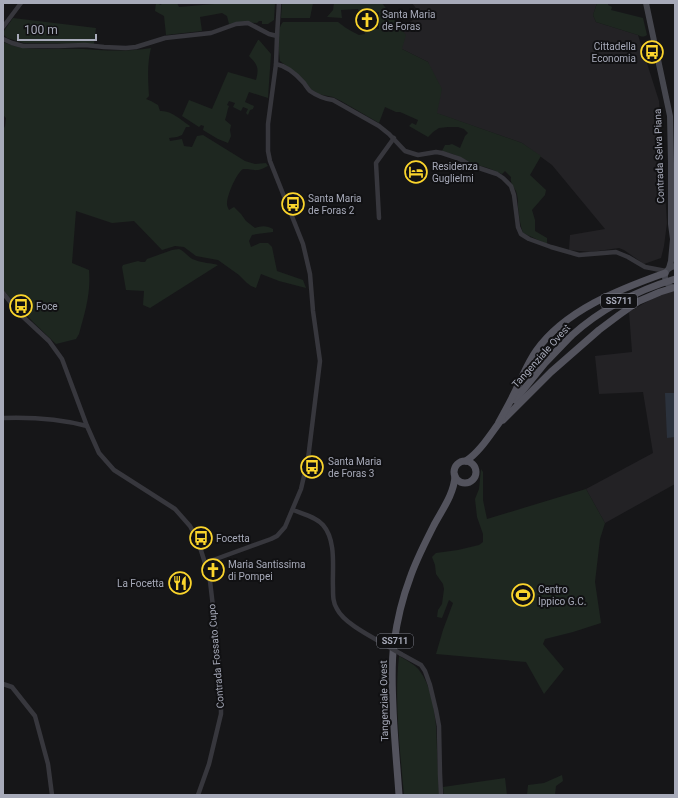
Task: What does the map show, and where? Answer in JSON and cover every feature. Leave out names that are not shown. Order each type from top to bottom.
[{"type":"main road","points":[[499,422],[527,366],[543,342],[570,318],[588,306],[669,269]]},
{"type":"main road","name":"Tangenziale Ovest","points":[[466,461],[482,447],[520,393],[545,363],[571,336],[590,320],[620,300],[648,288],[675,279]]},
{"type":"main road","points":[[499,422],[506,418],[518,404],[551,372],[599,330],[639,301],[674,288]]},
{"type":"main road","name":"Tangenziale Ovest","points":[[475,468],[482,447]]},
{"type":"main road","points":[[466,461],[471,463],[475,468],[476,474],[473,479],[468,482],[465,483],[459,481],[455,476],[454,472],[456,465],[459,463],[466,461]]},
{"type":"main road","name":"Tangenziale Ovest","points":[[399,795],[394,738],[392,687],[394,643],[402,601],[417,559],[449,498],[455,476]]},
{"type":"main road","name":"Tangenziale Ovest","points":[[449,498],[460,486],[465,483]]},
{"type":"street","points":[[3,27],[21,3]]},
{"type":"street","points":[[205,563],[277,536],[285,527],[302,488],[308,459],[320,361],[313,311],[310,274],[304,244],[270,161],[268,151],[268,124],[276,64],[279,3]]},
{"type":"street","name":"Contrada Selva Piana","points":[[646,3],[670,116],[671,224],[673,239]]},
{"type":"street","points":[[3,39],[23,46],[85,45],[131,48],[165,38],[210,33],[236,24],[248,24],[269,34],[277,36]]},
{"type":"street","points":[[276,64],[283,65],[289,69],[310,90],[325,99],[333,100],[380,126],[394,138],[405,151],[418,155],[436,152],[442,153],[460,159],[470,165],[497,174],[503,178],[511,186],[514,195],[518,227],[521,234],[529,239],[579,255],[616,252],[645,267],[669,269]]},
{"type":"street","points":[[379,218],[376,163],[394,138]]},
{"type":"street","points":[[673,239],[675,246]]},
{"type":"street","points":[[673,239],[671,261],[665,276],[666,282],[670,287],[674,288]]},
{"type":"street","name":"Contrada Fossato Cupo","points":[[3,294],[20,314],[49,341],[62,359],[99,453],[114,470],[175,508],[190,526],[198,541],[210,581],[217,641],[221,699],[221,714],[209,764],[198,795]]},
{"type":"street","points":[[3,418],[44,419],[88,426]]},
{"type":"street","points":[[293,510],[317,520],[323,525],[329,534],[332,544],[334,604],[342,618],[359,630],[421,665],[425,671],[430,685],[439,726],[442,795]]},
{"type":"street","points":[[3,684],[12,687],[35,716],[48,764],[52,795]]},
{"type":"shaded area","points":[[156,3],[161,5],[162,3],[177,3],[179,7],[226,3],[275,3],[274,20],[268,24],[262,24],[262,21],[259,21],[257,23],[242,22],[229,24],[227,16],[222,13],[200,17],[202,31],[166,35],[164,16],[155,11]]},
{"type":"shaded area","points":[[282,3],[313,3],[310,18],[281,18]]},
{"type":"shaded area","points":[[334,3],[382,3],[406,35],[402,49],[428,62],[442,89],[437,113],[522,143],[541,156],[530,175],[546,190],[545,195],[532,210],[535,220],[535,231],[547,238],[547,244],[523,233],[517,193],[511,183],[511,177],[505,171],[502,174],[442,151],[445,145],[452,144],[460,148],[465,136],[468,133],[464,129],[458,127],[439,128],[428,137],[409,126],[412,123],[416,125],[418,120],[385,107],[379,123],[333,97],[318,94],[311,89],[301,77],[280,61],[279,30],[283,22],[338,22],[359,35],[365,34],[364,29],[379,29],[379,12],[359,11],[358,9],[341,10],[342,18],[327,17],[333,10]]},
{"type":"shaded area","points":[[412,3],[597,3],[593,15],[596,22],[638,35],[659,101],[667,223],[661,258],[644,264],[619,248],[591,252],[569,250],[570,235],[605,229],[552,165],[522,143],[436,113],[428,62],[402,49],[400,28],[421,15]]},
{"type":"shaded area","points":[[597,3],[608,3],[608,5],[612,7],[611,10],[643,18],[647,35],[641,36],[596,22],[593,15]]},
{"type":"shaded area","points":[[13,18],[96,28],[94,44],[24,43],[7,38],[3,34]]},
{"type":"shaded area","points":[[258,40],[271,54],[268,98],[249,92],[245,102],[254,106],[248,115],[246,113],[248,109],[243,107],[241,111],[233,107],[235,103],[229,101],[225,120],[231,125],[231,136],[228,143],[203,130],[204,126],[201,125],[199,127],[182,116],[189,100],[212,109],[228,72],[256,80],[257,67],[249,56]]},
{"type":"shaded area","points":[[3,42],[31,49],[118,51],[151,48],[148,66],[149,96],[146,99],[158,105],[160,111],[172,114],[190,126],[186,127],[182,135],[169,138],[170,141],[182,139],[184,146],[192,147],[197,136],[203,135],[245,161],[255,164],[266,163],[268,166],[260,169],[243,169],[240,172],[230,190],[227,206],[229,210],[234,207],[246,221],[255,228],[264,226],[273,229],[273,232],[252,235],[249,241],[251,247],[260,243],[268,243],[272,247],[277,271],[303,280],[306,288],[279,281],[261,274],[256,288],[251,286],[239,275],[218,260],[196,256],[184,247],[175,246],[162,250],[134,221],[112,223],[76,211],[72,263],[89,270],[88,295],[79,334],[76,339],[56,344],[3,290],[3,130],[6,118],[3,115]]},
{"type":"shaded area","points":[[179,249],[193,259],[218,265],[150,308],[143,305],[144,291],[126,290],[122,267],[123,265],[138,261],[145,262],[147,259]]},
{"type":"shaded area","points":[[675,291],[675,484],[605,523],[586,489],[653,453],[643,392],[599,394],[595,356],[632,352],[629,312],[663,293]]},
{"type":"shaded area","points":[[665,393],[675,393],[675,437],[667,438]]},
{"type":"shaded area","name":"Centro Ippico G.C.","points":[[481,469],[483,472],[483,500],[487,519],[586,489],[605,523],[600,539],[595,582],[601,623],[545,639],[543,644],[564,669],[544,694],[526,662],[436,654],[453,603],[449,600],[442,618],[437,617],[438,610],[442,604],[444,589],[443,584],[436,574],[432,557],[436,553],[458,550],[479,545],[483,542],[483,534],[477,517],[475,499],[479,489]]},
{"type":"shaded area","points":[[399,656],[419,670],[429,690],[436,726],[439,795],[404,795],[397,708]]},
{"type":"shaded area","points":[[562,775],[563,781],[556,786],[555,795],[527,795],[528,785],[544,783]]},
{"type":"shaded area","points":[[505,778],[507,795],[444,795],[443,787]]},
{"type":"place","name":"Santa Maria de Foras","points":[[367,20]]},
{"type":"place","name":"Cittadella Economia","points":[[652,52]]},
{"type":"place","name":"Residenza Guglielmi","points":[[416,172]]},
{"type":"place","name":"Santa Maria de Foras 2","points":[[293,204]]},
{"type":"place","name":"Foce","points":[[21,306]]},
{"type":"place","name":"Santa Maria de Foras 3","points":[[312,467]]},
{"type":"place","name":"Focetta","points":[[201,538]]},
{"type":"place","name":"Maria Santissima di Pompei","points":[[213,570]]},
{"type":"place","name":"La Focetta","points":[[180,583]]},
{"type":"place","name":"Centro Ippico G.C.","points":[[523,595]]}]
